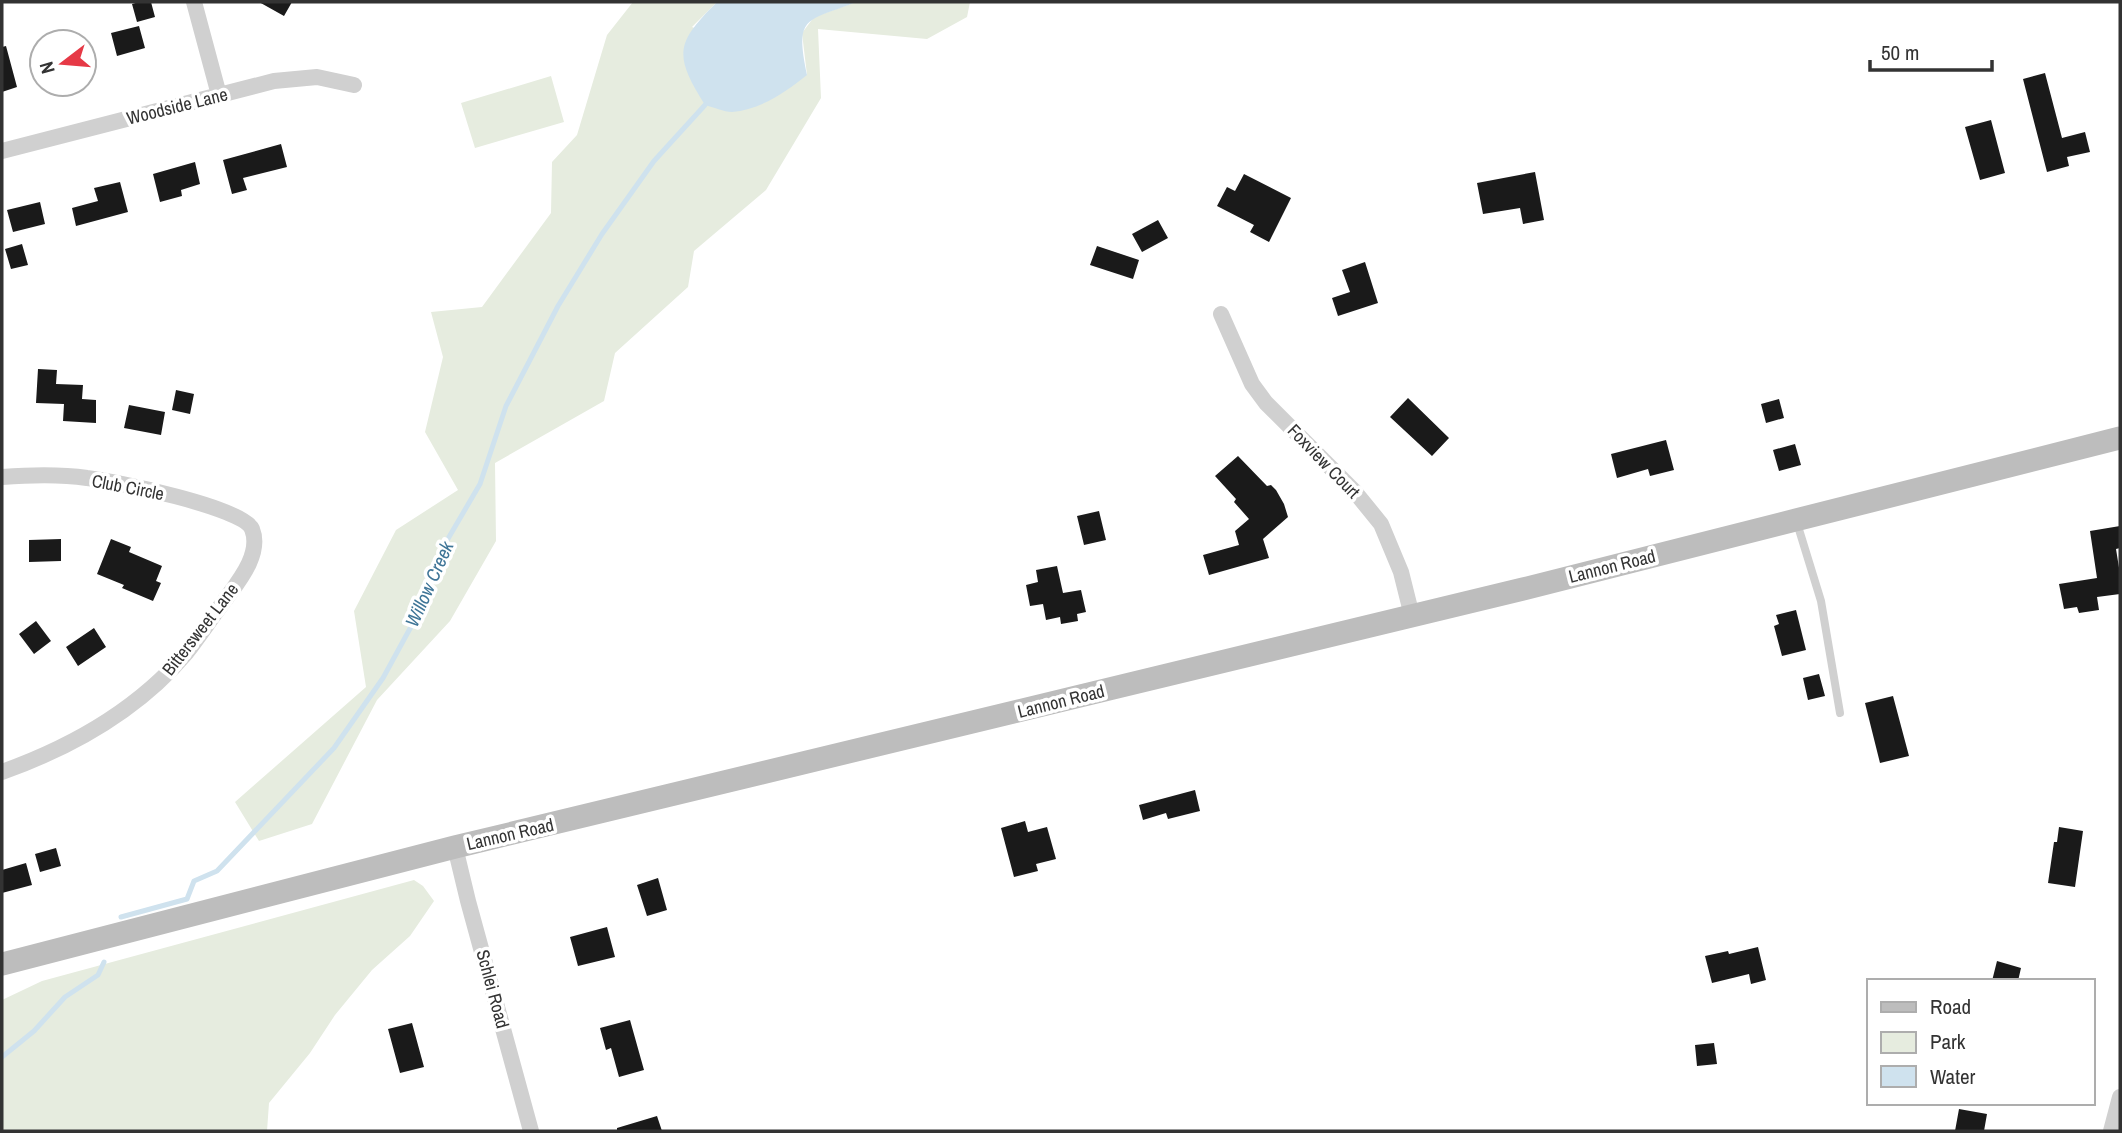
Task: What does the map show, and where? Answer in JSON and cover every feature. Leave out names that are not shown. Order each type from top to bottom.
[{"type":"main road","name":"Lannon Road","points":[[2,964],[455,846],[1412,616],[2120,438]]},
{"type":"street","points":[[194,2],[219,95]]},
{"type":"street","name":"Woodside Lane","points":[[2,151],[295,77],[317,77],[354,85]]},
{"type":"street","name":"Foxview Court","points":[[1221,314],[1252,384],[1266,402],[1355,492],[1381,524],[1401,572],[1412,616]]},
{"type":"street","name":"Club Circle","points":[[2,477],[87,478],[150,490],[222,511],[249,524]]},
{"type":"street","name":"Bittersweet Lane","points":[[2,772],[71,744],[119,714],[152,688],[186,653],[233,589],[249,562],[254,547],[249,524]]},
{"type":"street","name":"Schlei Road","points":[[455,846],[531,1131]]},
{"type":"street","points":[[2111,1131],[2120,1097]]},
{"type":"lane","points":[[1796,520],[1821,601],[1840,713]]},
{"type":"green space","points":[[633,2],[717,2],[692,27],[807,75],[802,33],[814,17],[856,2],[970,2],[967,17],[927,39],[818,29],[821,98],[766,190],[694,251],[688,287],[615,353],[604,401],[495,463],[496,541],[450,621],[377,700],[312,824],[259,841],[235,802],[366,687],[354,611],[396,530],[458,490],[425,432],[443,357],[431,312],[482,307],[551,213],[552,162],[577,135],[607,35]]},
{"type":"green space","points":[[551,76],[564,122],[475,148],[461,103]]},
{"type":"green space","points":[[414,880],[423,886],[434,901],[410,936],[372,970],[335,1015],[310,1053],[269,1103],[267,1131],[2,1131],[2,1000],[42,981]]},
{"type":"water","points":[[717,2],[856,2],[808,23],[802,41],[807,75],[762,104],[732,112],[705,105],[684,61],[687,39],[693,28]]},
{"type":"building","points":[[151,2],[155,17],[137,22],[132,4]]},
{"type":"building","points":[[259,2],[292,2],[284,16]]},
{"type":"building","points":[[139,26],[145,48],[117,56],[111,33]]},
{"type":"building","points":[[6,46],[17,87],[2,92],[2,47]]},
{"type":"building","points":[[2045,73],[2062,138],[2085,132],[2090,152],[2067,157],[2069,166],[2047,172],[2023,79]]},
{"type":"building","points":[[1991,120],[2005,173],[1980,180],[1965,127]]},
{"type":"building","points":[[281,144],[287,167],[243,178],[247,190],[232,194],[223,160]]},
{"type":"building","points":[[195,162],[200,184],[181,190],[182,196],[160,202],[153,174]]},
{"type":"building","points":[[1535,172],[1544,220],[1523,224],[1520,208],[1483,214],[1477,183]]},
{"type":"building","points":[[1244,174],[1291,198],[1269,242],[1250,232],[1254,225],[1217,206],[1227,187],[1235,191]]},
{"type":"building","points":[[120,182],[128,212],[76,226],[72,208],[98,201],[94,188]]},
{"type":"building","points":[[40,202],[45,224],[13,232],[7,210]]},
{"type":"building","points":[[1158,220],[1168,238],[1142,252],[1132,234]]},
{"type":"building","points":[[22,244],[28,265],[11,269],[5,249]]},
{"type":"building","points":[[1097,246],[1139,260],[1133,279],[1090,265]]},
{"type":"building","points":[[1365,262],[1378,303],[1338,316],[1332,298],[1350,292],[1342,270]]},
{"type":"building","points":[[38,369],[57,370],[56,384],[83,385],[82,399],[96,400],[96,423],[63,421],[64,404],[36,403]]},
{"type":"building","points":[[176,390],[194,394],[190,414],[172,410]]},
{"type":"building","points":[[1408,398],[1449,438],[1432,456],[1390,417]]},
{"type":"building","points":[[1779,399],[1784,418],[1766,423],[1761,404]]},
{"type":"building","points":[[129,405],[165,412],[161,435],[124,428]]},
{"type":"building","points":[[1666,440],[1674,470],[1650,476],[1648,469],[1617,478],[1611,454]]},
{"type":"building","points":[[1795,444],[1801,465],[1779,471],[1773,450]]},
{"type":"building","points":[[1238,456],[1267,486],[1271,485],[1276,490],[1288,517],[1263,539],[1269,558],[1209,575],[1203,555],[1239,545],[1235,531],[1249,519],[1234,502],[1236,499],[1215,476]]},
{"type":"building","points":[[1099,511],[1106,540],[1084,545],[1077,516]]},
{"type":"building","points":[[2120,526],[2120,548],[2116,549],[2120,594],[2097,597],[2099,610],[2079,613],[2077,607],[2064,609],[2059,584],[2097,578],[2090,531]]},
{"type":"building","points":[[61,539],[61,561],[29,562],[29,540]]},
{"type":"building","points":[[111,539],[131,547],[129,552],[162,566],[156,581],[161,583],[153,601],[97,574]]},
{"type":"building","points":[[1057,566],[1063,593],[1081,590],[1086,612],[1077,614],[1078,621],[1061,624],[1060,617],[1046,620],[1043,604],[1030,606],[1026,585],[1038,582],[1036,570]]},
{"type":"building","points":[[1796,610],[1806,650],[1782,656],[1774,626],[1779,624],[1776,615]]},
{"type":"building","points":[[36,621],[51,641],[34,654],[19,634]]},
{"type":"building","points":[[94,628],[106,647],[78,666],[66,647]]},
{"type":"building","points":[[1819,674],[1825,696],[1808,700],[1803,678]]},
{"type":"building","points":[[1893,696],[1909,756],[1880,763],[1865,703]]},
{"type":"building","points":[[1195,790],[1200,811],[1168,819],[1166,813],[1143,820],[1139,805]]},
{"type":"building","points":[[1025,821],[1028,832],[1047,827],[1056,859],[1036,864],[1038,871],[1014,877],[1001,828]]},
{"type":"building","points":[[2059,827],[2083,831],[2075,887],[2048,883]]},
{"type":"building","points":[[56,848],[61,866],[40,872],[35,854]]},
{"type":"building","points":[[26,863],[32,885],[2,893],[2,870]]},
{"type":"building","points":[[658,878],[667,910],[647,916],[637,885]]},
{"type":"building","points":[[607,927],[615,957],[578,966],[570,937]]},
{"type":"building","points":[[1758,947],[1766,980],[1751,984],[1749,974],[1712,983],[1705,956]]},
{"type":"building","points":[[1997,961],[2021,968],[2018,979],[1992,979]]},
{"type":"building","points":[[630,1020],[644,1070],[619,1077],[611,1048],[606,1050],[600,1028]]},
{"type":"building","points":[[412,1023],[424,1067],[400,1073],[388,1029]]},
{"type":"building","points":[[1714,1043],[1717,1064],[1697,1066],[1695,1045]]},
{"type":"building","points":[[1959,1109],[1987,1114],[1984,1131],[1955,1131]]},
{"type":"building","points":[[657,1116],[662,1131],[617,1131],[617,1128]]},
{"type":"waterway","name":"Willow Creek","points":[[121,917],[187,899],[194,881],[217,871],[334,748],[383,678],[425,601],[442,549],[480,484],[506,406],[558,306],[602,234],[654,161],[705,105]]},
{"type":"waterway","name":"Willow Creek","points":[[2,1057],[34,1031],[65,997],[98,975],[104,962]]}]
